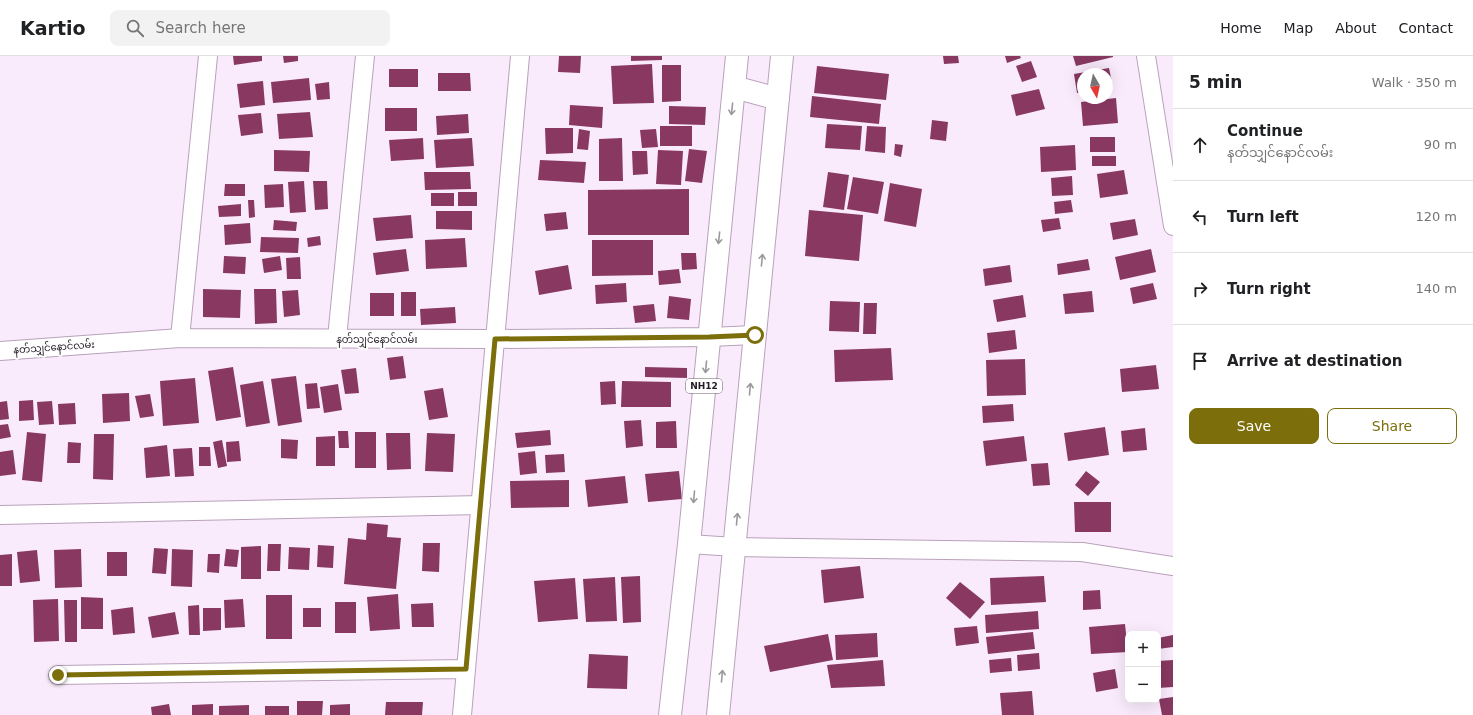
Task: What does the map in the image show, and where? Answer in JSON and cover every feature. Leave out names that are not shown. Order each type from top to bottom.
[{"type":"highway","name":"NH12","points":[[670,715],[689,544],[737,56]]},
{"type":"highway","points":[[718,715],[782,56]]},
{"type":"highway","points":[[734,87],[778,99]]},
{"type":"street","points":[[180,338],[208,56]]},
{"type":"street","points":[[337,338],[365,56]]},
{"type":"street","points":[[462,715],[520,56]]},
{"type":"street","points":[[1146,56],[1173,226]]},
{"type":"street","name":"နတ်သျှင်နောင်လမ်း","points":[[0,351],[180,338],[495,339],[709,337],[755,335]]},
{"type":"street","points":[[0,514],[481,505]]},
{"type":"street","points":[[689,544],[735,547],[1082,552],[1173,566]]},
{"type":"street","points":[[58,675],[466,669]]},
{"type":"building","points":[[233,56],[262,56],[262,61],[234,65]]},
{"type":"building","points":[[283,56],[298,56],[298,61],[284,63]]},
{"type":"building","points":[[559,56],[581,56],[580,73],[558,72]]},
{"type":"building","points":[[631,56],[662,56],[662,60],[631,61]]},
{"type":"building","points":[[943,56],[958,56],[959,63],[944,64]]},
{"type":"building","points":[[1005,56],[1020,56],[1021,58],[1007,63]]},
{"type":"building","points":[[1073,56],[1113,56],[1113,57],[1076,66]]},
{"type":"building","points":[[1031,61],[1037,77],[1022,82],[1016,66]]},
{"type":"building","points":[[652,64],[654,103],[613,104],[611,66]]},
{"type":"building","points":[[662,65],[681,65],[681,101],[662,102]]},
{"type":"building","points":[[817,66],[889,74],[886,100],[814,93]]},
{"type":"building","points":[[389,69],[418,69],[418,87],[389,87]]},
{"type":"building","points":[[438,73],[470,73],[471,91],[438,91]]},
{"type":"building","points":[[1077,73],[1077,93],[1074,74]]},
{"type":"building","points":[[309,78],[311,100],[273,103],[271,82]]},
{"type":"building","points":[[263,81],[265,105],[240,108],[237,84]]},
{"type":"building","points":[[329,82],[330,99],[317,100],[315,84]]},
{"type":"building","points":[[1039,89],[1045,109],[1016,116],[1011,95]]},
{"type":"building","points":[[812,96],[881,104],[879,124],[810,117]]},
{"type":"building","points":[[1113,98],[1116,98],[1118,123],[1083,126],[1081,104],[1113,104]]},
{"type":"building","points":[[570,105],[603,107],[602,128],[569,125]]},
{"type":"building","points":[[669,106],[706,107],[705,125],[669,124]]},
{"type":"building","points":[[385,108],[417,108],[417,131],[385,131]]},
{"type":"building","points":[[310,112],[313,137],[279,139],[277,114]]},
{"type":"building","points":[[261,113],[263,133],[241,136],[238,115]]},
{"type":"building","points":[[468,114],[469,133],[437,135],[436,116]]},
{"type":"building","points":[[932,120],[948,122],[946,141],[930,139]]},
{"type":"building","points":[[827,124],[862,126],[860,150],[825,148]]},
{"type":"building","points":[[660,126],[692,126],[692,146],[660,146]]},
{"type":"building","points":[[867,126],[886,127],[885,153],[865,151]]},
{"type":"building","points":[[545,128],[573,128],[573,153],[546,154]]},
{"type":"building","points":[[579,129],[590,131],[588,150],[577,149]]},
{"type":"building","points":[[656,129],[658,147],[642,148],[640,130]]},
{"type":"building","points":[[1090,137],[1115,137],[1115,152],[1090,152]]},
{"type":"building","points":[[423,138],[424,159],[391,161],[389,140]]},
{"type":"building","points":[[472,138],[474,166],[436,168],[434,140]]},
{"type":"building","points":[[622,138],[623,181],[599,181],[599,139]]},
{"type":"building","points":[[895,144],[903,145],[901,157],[894,155]]},
{"type":"building","points":[[1075,145],[1076,170],[1041,172],[1040,147]]},
{"type":"building","points":[[689,149],[707,151],[702,183],[685,181]]},
{"type":"building","points":[[274,150],[310,151],[309,172],[274,171]]},
{"type":"building","points":[[658,150],[683,151],[681,185],[656,184]]},
{"type":"building","points":[[632,151],[647,151],[648,174],[633,175]]},
{"type":"building","points":[[1092,156],[1116,156],[1116,166],[1092,166]]},
{"type":"building","points":[[540,160],[586,162],[584,183],[538,180]]},
{"type":"building","points":[[1124,170],[1128,194],[1100,198],[1097,174]]},
{"type":"building","points":[[424,172],[470,172],[471,189],[425,190]]},
{"type":"building","points":[[828,172],[849,175],[844,210],[823,207]]},
{"type":"building","points":[[1072,176],[1073,195],[1052,196],[1051,178]]},
{"type":"building","points":[[853,177],[884,182],[878,214],[847,209]]},
{"type":"building","points":[[304,181],[306,212],[290,213],[288,182]]},
{"type":"building","points":[[313,181],[327,181],[328,209],[315,210]]},
{"type":"building","points":[[890,183],[922,189],[916,227],[884,221]]},
{"type":"building","points":[[225,184],[245,184],[245,196],[224,196]]},
{"type":"building","points":[[283,184],[284,207],[265,208],[264,185]]},
{"type":"building","points":[[689,189],[689,235],[588,235],[588,190]]},
{"type":"building","points":[[458,192],[477,192],[477,206],[458,206]]},
{"type":"building","points":[[431,193],[454,193],[454,206],[431,206]]},
{"type":"building","points":[[248,200],[254,200],[255,217],[249,218]]},
{"type":"building","points":[[1071,200],[1073,212],[1055,214],[1054,202]]},
{"type":"building","points":[[241,204],[241,216],[219,217],[218,206]]},
{"type":"building","points":[[809,210],[863,215],[859,261],[805,256]]},
{"type":"building","points":[[436,211],[472,211],[472,230],[436,229]]},
{"type":"building","points":[[566,212],[568,229],[546,231],[544,214]]},
{"type":"building","points":[[411,215],[413,238],[376,241],[373,218]]},
{"type":"building","points":[[1059,218],[1061,229],[1043,232],[1041,220]]},
{"type":"building","points":[[1135,219],[1138,235],[1113,240],[1110,223]]},
{"type":"building","points":[[274,220],[297,222],[296,231],[273,230]]},
{"type":"building","points":[[250,223],[251,243],[225,245],[224,225]]},
{"type":"building","points":[[320,236],[321,245],[308,247],[307,238]]},
{"type":"building","points":[[261,237],[299,238],[298,253],[260,252]]},
{"type":"building","points":[[465,238],[467,267],[426,269],[425,240]]},
{"type":"building","points":[[592,240],[653,240],[653,275],[592,276]]},
{"type":"building","points":[[406,249],[409,271],[376,275],[373,253]]},
{"type":"building","points":[[1151,249],[1156,272],[1120,280],[1115,257]]},
{"type":"building","points":[[681,253],[696,253],[697,269],[682,270]]},
{"type":"building","points":[[224,256],[246,257],[245,274],[223,273]]},
{"type":"building","points":[[280,256],[282,270],[264,273],[262,259]]},
{"type":"building","points":[[300,257],[301,279],[287,279],[286,258]]},
{"type":"building","points":[[1088,259],[1090,270],[1058,275],[1057,264]]},
{"type":"building","points":[[568,265],[572,289],[539,295],[535,271]]},
{"type":"building","points":[[1010,265],[1012,282],[985,286],[983,269]]},
{"type":"building","points":[[679,269],[681,283],[659,285],[658,271]]},
{"type":"building","points":[[626,283],[627,302],[596,304],[595,285]]},
{"type":"building","points":[[1153,283],[1157,299],[1133,304],[1130,288]]},
{"type":"building","points":[[203,289],[241,290],[240,318],[203,317]]},
{"type":"building","points":[[254,289],[276,289],[277,323],[255,324]]},
{"type":"building","points":[[298,290],[300,315],[284,317],[282,291]]},
{"type":"building","points":[[1092,291],[1094,312],[1065,314],[1063,294]]},
{"type":"building","points":[[401,292],[416,292],[416,316],[401,316]]},
{"type":"building","points":[[370,293],[394,293],[394,316],[370,316]]},
{"type":"building","points":[[1023,295],[1026,317],[997,322],[993,300]]},
{"type":"building","points":[[669,296],[691,299],[689,320],[667,318]]},
{"type":"building","points":[[830,301],[860,302],[859,332],[829,331]]},
{"type":"building","points":[[864,303],[877,303],[876,334],[863,334]]},
{"type":"building","points":[[654,304],[656,321],[635,323],[633,306]]},
{"type":"building","points":[[455,307],[456,323],[421,325],[420,309]]},
{"type":"building","points":[[1015,330],[1017,349],[989,353],[987,333]]},
{"type":"building","points":[[891,348],[893,380],[835,382],[834,350]]},
{"type":"building","points":[[403,356],[406,378],[390,380],[387,358]]},
{"type":"building","points":[[1025,359],[1026,395],[987,396],[986,360]]},
{"type":"building","points":[[1156,365],[1159,389],[1122,392],[1120,369]]},
{"type":"building","points":[[233,367],[241,417],[216,421],[208,371]]},
{"type":"building","points":[[645,367],[687,368],[687,378],[645,377]]},
{"type":"building","points":[[356,368],[359,393],[345,394],[341,370]]},
{"type":"building","points":[[296,376],[302,422],[278,426],[271,379]]},
{"type":"building","points":[[195,378],[199,423],[163,426],[160,381]]},
{"type":"building","points":[[263,381],[270,423],[246,427],[240,385]]},
{"type":"building","points":[[615,381],[616,404],[601,405],[600,382]]},
{"type":"building","points":[[622,381],[671,382],[671,407],[621,407]]},
{"type":"building","points":[[317,383],[320,408],[307,409],[305,384]]},
{"type":"building","points":[[338,384],[342,410],[324,413],[320,387]]},
{"type":"building","points":[[443,388],[448,417],[429,420],[424,391]]},
{"type":"building","points":[[129,393],[130,421],[103,423],[102,394]]},
{"type":"building","points":[[150,394],[154,416],[140,418],[135,396]]},
{"type":"building","points":[[33,400],[34,420],[19,421],[19,401]]},
{"type":"building","points":[[7,401],[9,419],[0,420],[0,402]]},
{"type":"building","points":[[52,401],[54,424],[39,425],[37,402]]},
{"type":"building","points":[[75,403],[76,424],[59,425],[58,404]]},
{"type":"building","points":[[1013,404],[1014,421],[983,423],[982,406]]},
{"type":"building","points":[[641,420],[643,446],[626,448],[624,421]]},
{"type":"building","points":[[676,421],[677,448],[656,448],[656,422]]},
{"type":"building","points":[[8,424],[11,437],[0,439],[0,425]]},
{"type":"building","points":[[1105,427],[1109,455],[1068,461],[1064,433]]},
{"type":"building","points":[[1145,428],[1147,450],[1123,452],[1121,431]]},
{"type":"building","points":[[550,430],[551,445],[517,448],[515,433]]},
{"type":"building","points":[[338,431],[348,431],[349,448],[339,448]]},
{"type":"building","points":[[27,432],[46,434],[42,482],[22,480]]},
{"type":"building","points":[[355,432],[376,432],[376,468],[355,468]]},
{"type":"building","points":[[386,433],[410,433],[411,469],[387,470]]},
{"type":"building","points":[[427,433],[455,434],[453,472],[425,471]]},
{"type":"building","points":[[94,434],[114,434],[113,480],[93,479]]},
{"type":"building","points":[[335,436],[335,466],[316,466],[316,437]]},
{"type":"building","points":[[1024,436],[1027,461],[986,466],[983,441]]},
{"type":"building","points":[[281,439],[298,440],[297,459],[281,458]]},
{"type":"building","points":[[222,440],[227,466],[218,468],[213,442]]},
{"type":"building","points":[[239,441],[241,461],[227,462],[226,442]]},
{"type":"building","points":[[68,442],[81,443],[80,463],[67,463]]},
{"type":"building","points":[[167,445],[170,476],[146,478],[144,448]]},
{"type":"building","points":[[199,447],[210,447],[211,466],[199,466]]},
{"type":"building","points":[[192,448],[194,476],[175,477],[173,449]]},
{"type":"building","points":[[13,450],[16,474],[0,476],[0,452]]},
{"type":"building","points":[[535,451],[537,473],[520,475],[518,453]]},
{"type":"building","points":[[564,454],[565,472],[546,473],[545,455]]},
{"type":"building","points":[[1048,463],[1050,485],[1033,486],[1031,464]]},
{"type":"building","points":[[679,471],[682,499],[648,502],[645,474]]},
{"type":"building","points":[[1086,471],[1100,482],[1088,496],[1075,485]]},
{"type":"building","points":[[625,476],[628,503],[588,507],[585,480]]},
{"type":"building","points":[[569,480],[569,507],[511,508],[510,481]]},
{"type":"building","points":[[1074,502],[1111,502],[1111,532],[1075,532]]},
{"type":"building","points":[[367,523],[388,525],[387,537],[401,538],[396,589],[344,584],[348,538],[366,540]]},
{"type":"building","points":[[423,543],[440,543],[439,572],[422,571]]},
{"type":"building","points":[[268,544],[281,544],[280,571],[267,571]]},
{"type":"building","points":[[318,545],[334,546],[333,568],[317,567]]},
{"type":"building","points":[[261,546],[261,579],[241,579],[241,547]]},
{"type":"building","points":[[289,547],[310,548],[309,570],[288,569]]},
{"type":"building","points":[[154,548],[168,549],[166,574],[152,573]]},
{"type":"building","points":[[81,549],[82,587],[55,588],[54,550]]},
{"type":"building","points":[[172,549],[193,550],[192,587],[171,586]]},
{"type":"building","points":[[226,549],[239,550],[237,567],[224,566]]},
{"type":"building","points":[[37,550],[40,581],[20,583],[17,552]]},
{"type":"building","points":[[107,552],[127,552],[127,576],[107,576]]},
{"type":"building","points":[[12,554],[12,586],[0,586],[0,555]]},
{"type":"building","points":[[208,554],[220,554],[219,573],[207,572]]},
{"type":"building","points":[[860,566],[864,598],[824,603],[821,570]]},
{"type":"building","points":[[640,576],[641,622],[623,623],[621,577]]},
{"type":"building","points":[[1044,576],[1046,602],[991,605],[990,578]]},
{"type":"building","points":[[615,577],[617,621],[586,622],[583,579]]},
{"type":"building","points":[[575,578],[578,619],[538,622],[534,581]]},
{"type":"building","points":[[960,582],[985,602],[970,619],[946,598]]},
{"type":"building","points":[[1100,590],[1101,609],[1083,610],[1083,591]]},
{"type":"building","points":[[398,594],[400,629],[370,631],[367,597]]},
{"type":"building","points":[[266,595],[292,595],[292,639],[266,639]]},
{"type":"building","points":[[81,597],[103,598],[103,629],[81,629]]},
{"type":"building","points":[[58,599],[59,641],[34,642],[33,600]]},
{"type":"building","points":[[243,599],[245,627],[225,628],[224,600]]},
{"type":"building","points":[[64,600],[77,600],[77,642],[65,642]]},
{"type":"building","points":[[335,602],[356,602],[356,633],[335,633]]},
{"type":"building","points":[[433,603],[434,627],[412,627],[411,604]]},
{"type":"building","points":[[199,605],[200,635],[189,635],[188,606]]},
{"type":"building","points":[[133,607],[135,633],[113,635],[111,610]]},
{"type":"building","points":[[203,608],[221,608],[221,630],[203,631]]},
{"type":"building","points":[[303,608],[321,608],[321,627],[303,627]]},
{"type":"building","points":[[1038,611],[1039,629],[986,633],[985,615]]},
{"type":"building","points":[[175,612],[179,634],[152,638],[148,617]]},
{"type":"building","points":[[1125,624],[1125,652],[1091,654],[1089,627]]},
{"type":"building","points":[[977,626],[979,643],[956,646],[954,628]]},
{"type":"building","points":[[1033,632],[1035,649],[988,654],[986,637]]},
{"type":"building","points":[[877,633],[878,657],[836,660],[835,635]]},
{"type":"building","points":[[828,634],[833,660],[770,672],[764,646]]},
{"type":"building","points":[[1173,635],[1173,647],[1161,649],[1161,637]]},
{"type":"building","points":[[1039,653],[1040,669],[1018,671],[1017,655]]},
{"type":"building","points":[[589,654],[628,656],[627,689],[587,688]]},
{"type":"building","points":[[1011,658],[1012,671],[990,673],[989,660]]},
{"type":"building","points":[[883,660],[885,686],[831,688],[827,665]]},
{"type":"building","points":[[1173,660],[1173,687],[1161,688],[1161,661]]},
{"type":"building","points":[[1115,669],[1118,688],[1096,692],[1093,673]]},
{"type":"building","points":[[1032,691],[1034,715],[1002,715],[1000,693]]},
{"type":"building","points":[[1173,697],[1173,715],[1162,715],[1160,703],[1161,703],[1161,699]]},
{"type":"building","points":[[297,701],[323,701],[322,715],[297,715]]},
{"type":"building","points":[[386,702],[423,702],[422,715],[385,715]]},
{"type":"building","points":[[169,704],[171,715],[152,715],[151,707]]},
{"type":"building","points":[[213,704],[213,715],[192,715],[192,705]]},
{"type":"building","points":[[350,704],[350,715],[330,715],[330,705]]},
{"type":"building","points":[[249,705],[249,715],[219,715],[219,706]]},
{"type":"building","points":[[265,706],[289,706],[289,715],[265,715]]},
{"type":"route","points":[[58,675],[466,669],[495,339],[709,337],[755,335]]}]
